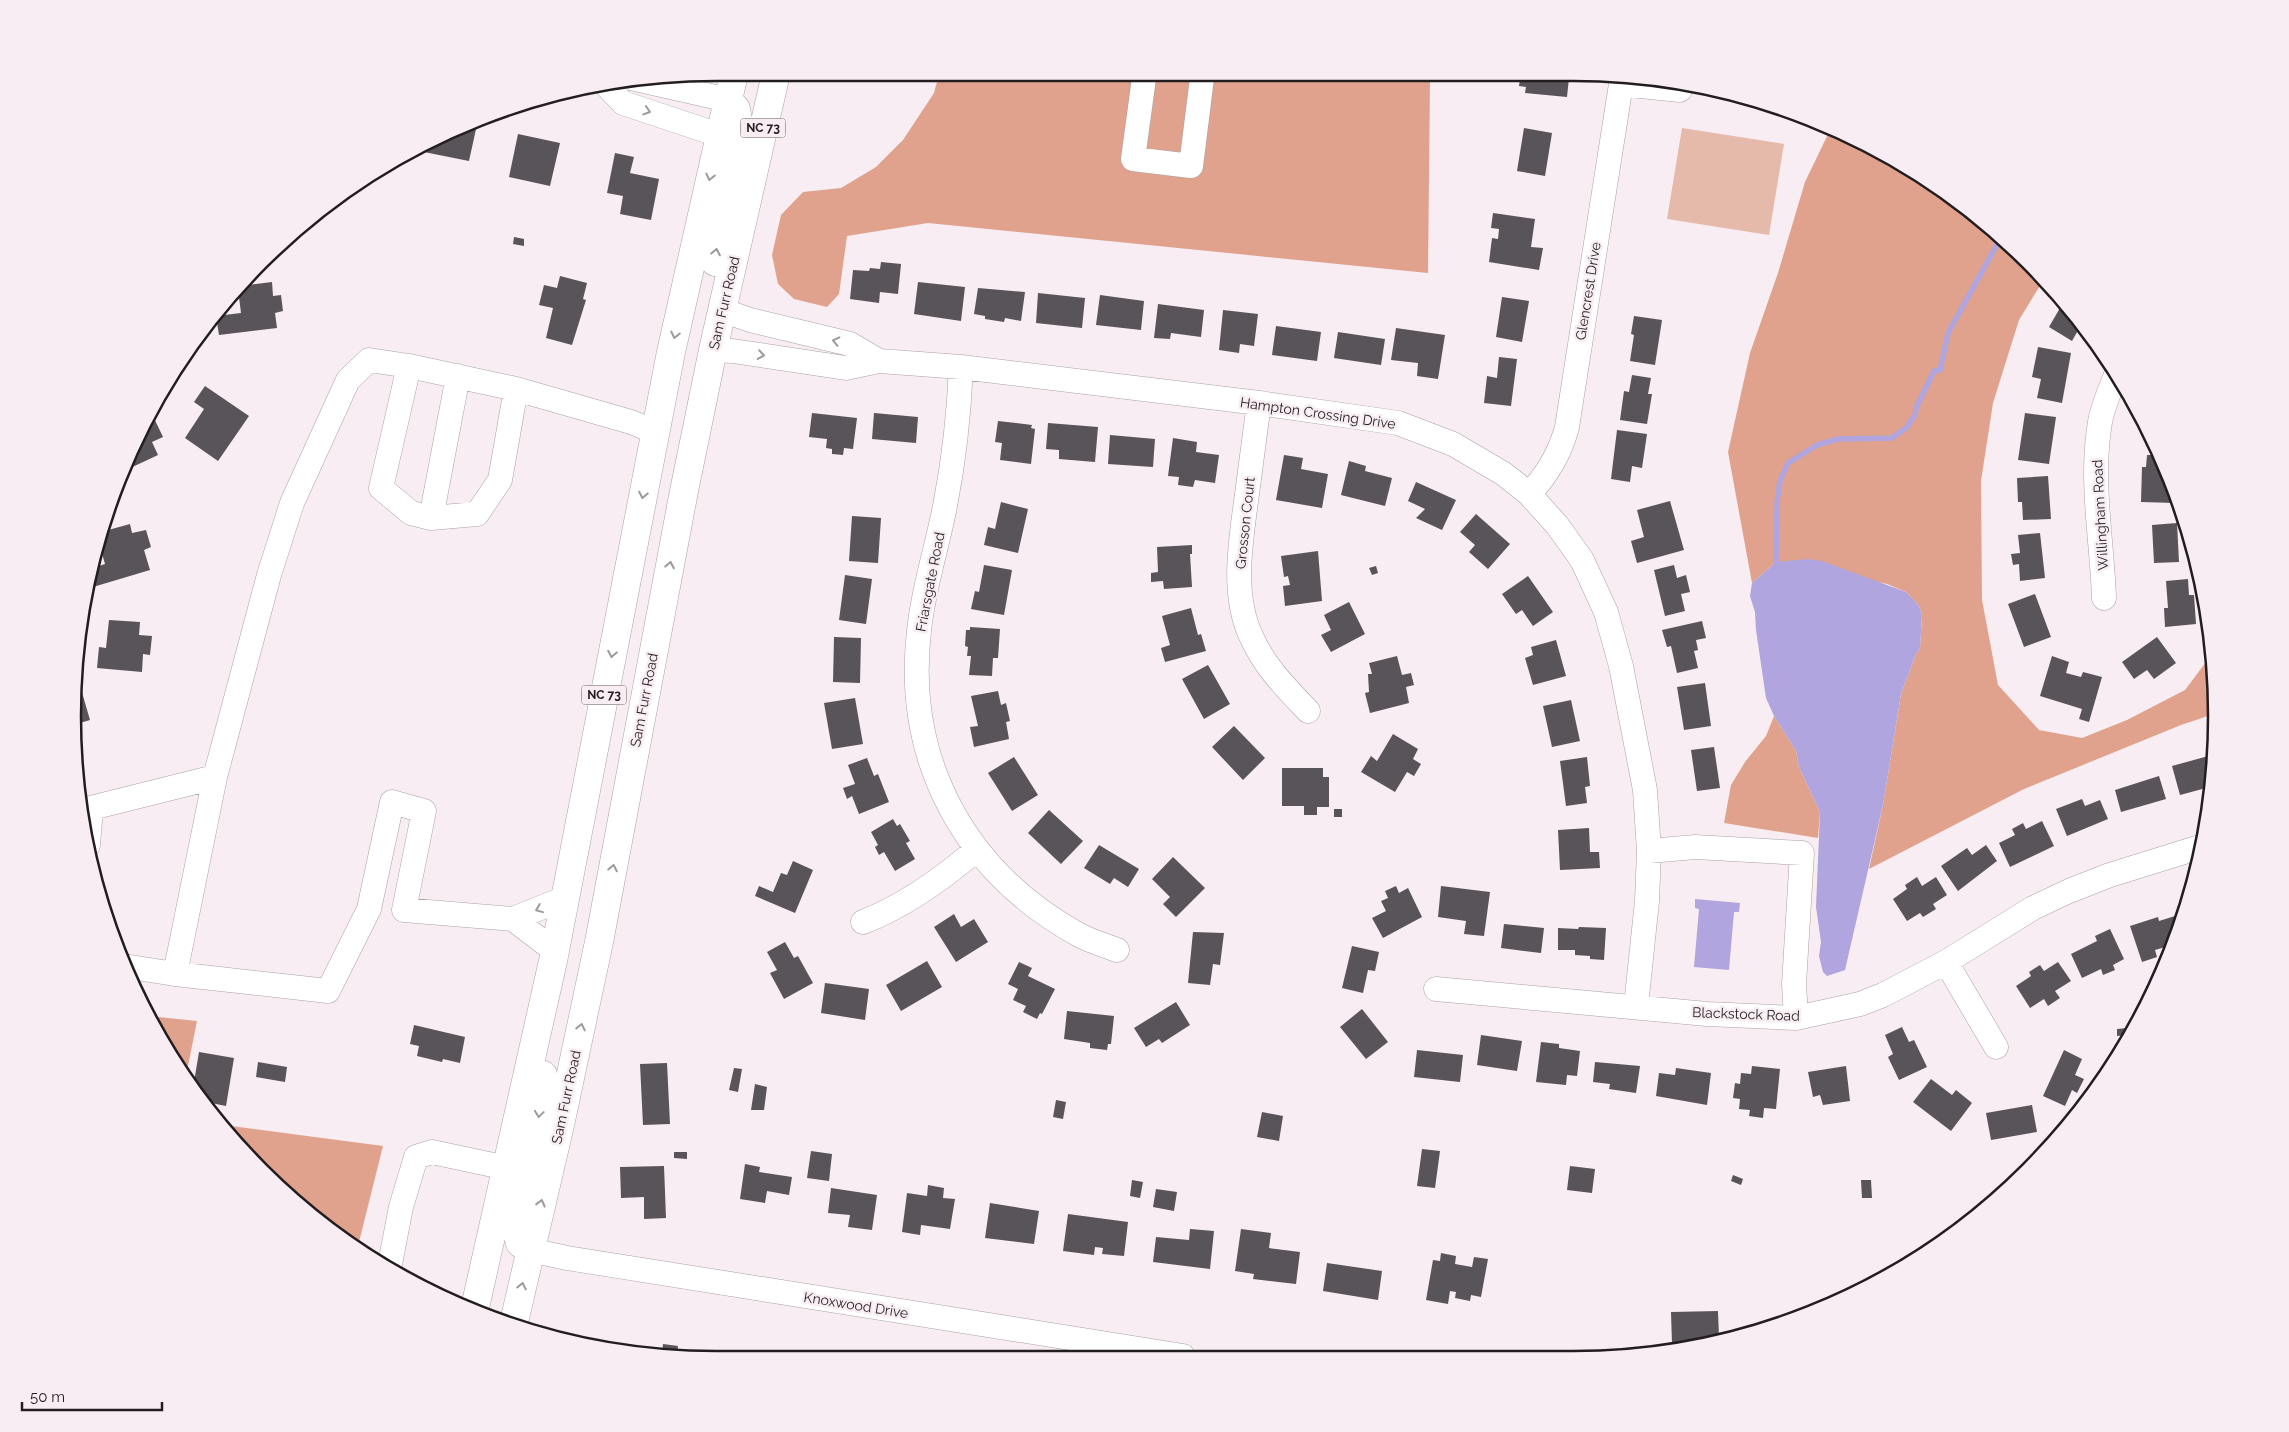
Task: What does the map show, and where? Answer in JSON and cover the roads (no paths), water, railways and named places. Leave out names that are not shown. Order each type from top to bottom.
[{"type":"main road","name":"Sam Furr Road","points":[[515,1318],[560,1125],[599,942],[684,491],[713,350],[773,81]]},
{"type":"main road","name":"NC 73","points":[[476,1303],[554,956],[655,432],[719,135],[731,89]]},
{"type":"main road","points":[[684,491],[710,284],[740,132],[731,89]]},
{"type":"main road","points":[[530,1250],[520,1243],[517,1232],[517,1218],[539,1117],[554,956]]},
{"type":"street","points":[[1144,81],[1133,159],[1191,166],[1202,81]]},
{"type":"street","points":[[676,83],[731,89]]},
{"type":"street","name":"Glencrest Drive","points":[[1529,494],[1543,480],[1556,460],[1567,427],[1621,84]]},
{"type":"street","points":[[614,90],[624,103],[719,135]]},
{"type":"street","name":"Hampton Crossing Drive","points":[[722,310],[750,320],[850,344],[879,361]]},
{"type":"street","name":"Hampton Crossing Drive","points":[[713,350],[733,351],[846,368],[879,361],[961,367],[1398,423],[1453,444],[1504,474],[1529,494],[1557,525],[1582,560],[1606,612],[1631,711],[1645,790],[1649,851],[1647,901],[1636,1006]]},
{"type":"street","points":[[174,974],[215,777],[269,575],[292,503],[348,380],[369,360],[410,366],[516,390],[631,422],[655,432]]},
{"type":"street","points":[[410,366],[381,488],[412,513],[431,518],[477,514],[500,480],[516,390]]},
{"type":"street","name":"Friarsgate Road","points":[[961,367],[953,459],[919,631],[916,689],[926,749],[933,770],[957,820],[976,850],[1010,886],[1054,920],[1080,936],[1117,950]]},
{"type":"street","points":[[431,518],[458,376]]},
{"type":"street","name":"Willingham Road","points":[[2104,598],[2096,494],[2096,457],[2100,421],[2113,383]]},
{"type":"street","name":"Grosson Court","points":[[1259,404],[1239,552],[1242,599],[1250,635],[1260,653],[1277,679],[1308,711]]},
{"type":"street","points":[[90,820],[91,808],[215,777]]},
{"type":"street","points":[[134,968],[174,974],[328,991],[369,909],[392,802],[424,811],[404,910]]},
{"type":"street","points":[[1649,851],[1695,847],[1802,853],[1794,984],[1796,1018]]},
{"type":"street","name":"Blackstock Road","points":[[1436,988],[1707,1014],[1796,1018],[1860,1004],[1910,982],[2033,908],[2110,874],[2194,849]]},
{"type":"street","points":[[863,922],[880,916],[931,886],[976,850]]},
{"type":"street","points":[[369,909],[512,919],[565,898]]},
{"type":"street","points":[[512,919],[554,956]]},
{"type":"street","points":[[1946,962],[1996,1047]]},
{"type":"street","points":[[391,1261],[401,1207],[416,1157],[432,1152],[507,1168]]},
{"type":"street","name":"Knoxwood Drive","points":[[530,1250],[567,1258],[1152,1351]]},
{"type":"waterway","points":[[1779,568],[1776,562],[1777,502],[1780,481],[1788,463],[1817,445],[1838,439],[1892,438],[1906,428],[1915,415],[1916,408],[1934,371],[1940,370],[1948,333],[1997,244]]}]
